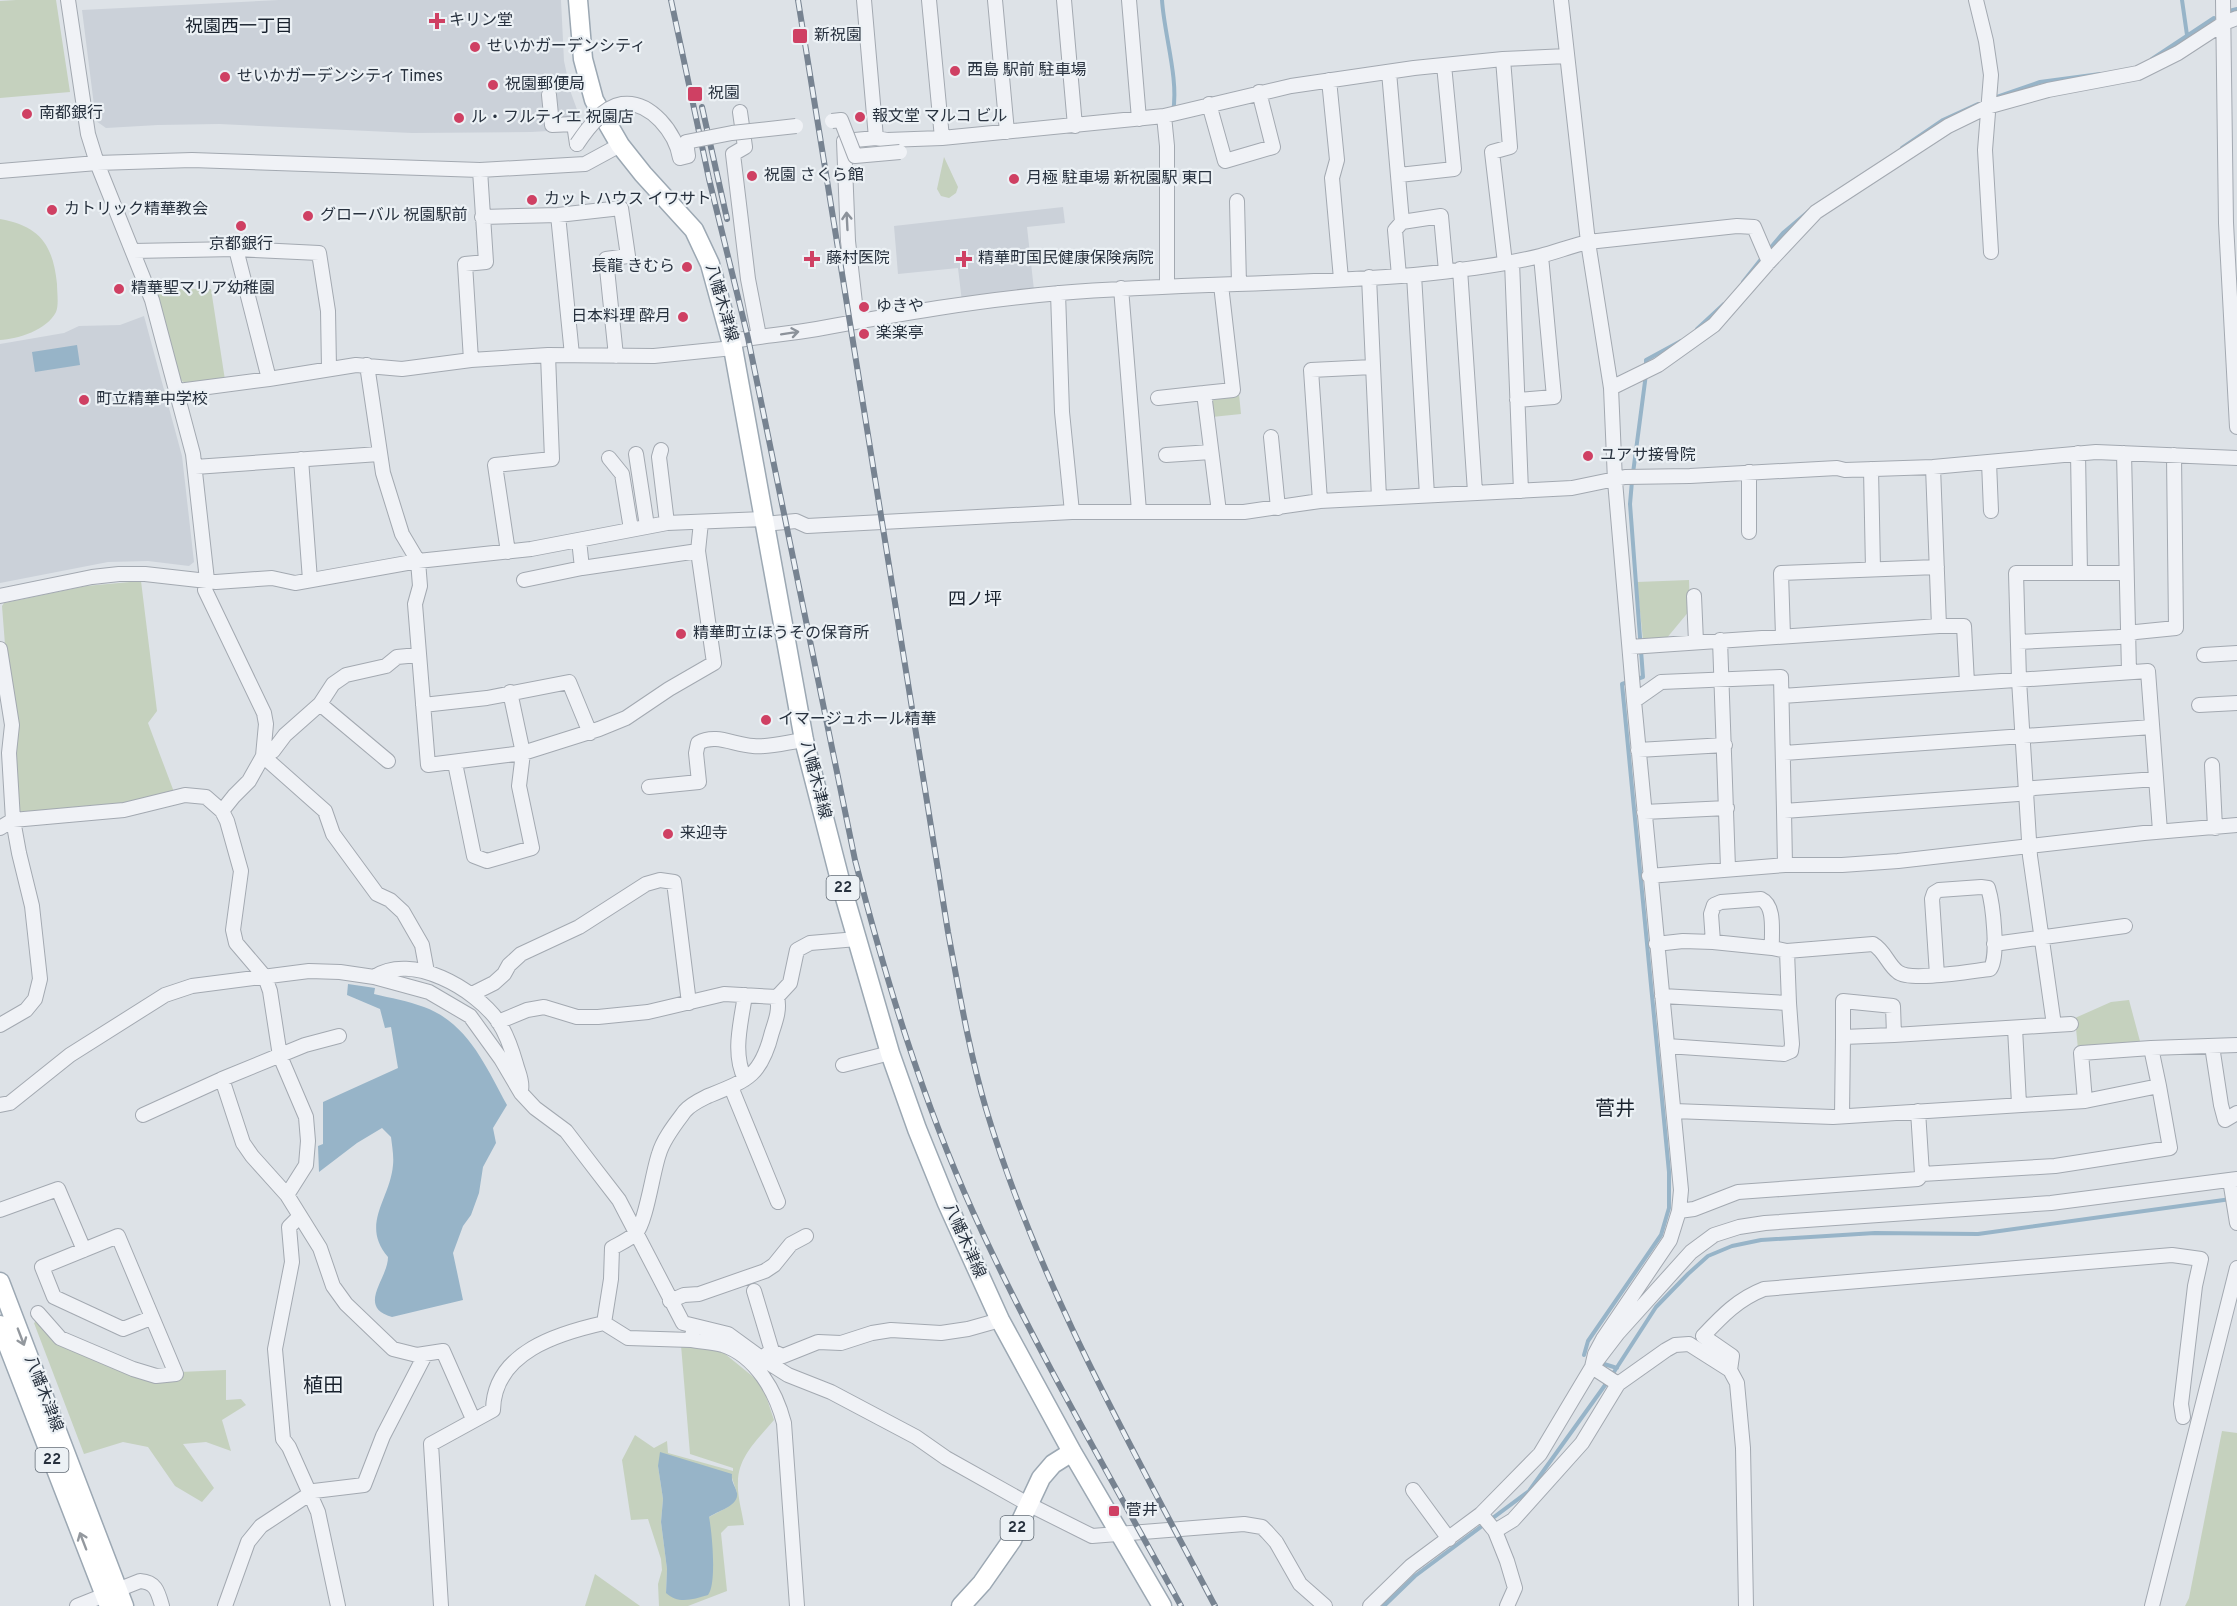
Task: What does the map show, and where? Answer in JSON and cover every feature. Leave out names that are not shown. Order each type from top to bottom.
[{"type":"main road","name":"八幡木津線","points":[[578,0],[585,73],[594,100],[620,145],[694,230],[710,264],[733,344],[763,522],[804,740],[890,1053],[917,1129],[1000,1320],[1119,1535],[1162,1606]]},
{"type":"main road","name":"八幡木津線","points":[[0,1282],[108,1560],[114,1600]]},
{"type":"main road","name":"八幡木津線","points":[[0,1324],[114,1600]]},
{"type":"main road","name":"22","points":[[961,1606],[982,1583],[1012,1540],[1041,1478],[1053,1464],[1072,1452]]},
{"type":"street","points":[[68,0],[88,134],[96,163],[152,300],[194,454],[207,580],[205,590],[264,713],[266,724],[263,756],[249,781],[222,812]]},
{"type":"street","points":[[864,0],[874,138]]},
{"type":"street","points":[[929,0],[942,138]]},
{"type":"street","points":[[995,0],[1007,132]]},
{"type":"street","points":[[1064,0],[1075,126]]},
{"type":"street","points":[[1129,0],[1138,119]]},
{"type":"street","points":[[1561,0],[1588,242],[1611,388],[1615,480],[1638,750],[1681,1190],[1679,1211],[1670,1240],[1603,1339],[1595,1354],[1596,1370]]},
{"type":"street","points":[[1976,0],[1991,75],[1985,150],[1991,252]]},
{"type":"street","points":[[2223,0],[2231,21],[2232,223],[2237,427]]},
{"type":"street","points":[[1611,388],[1658,365],[1714,325],[1768,262],[1816,213],[1948,126],[1987,107],[2048,90],[2138,73],[2178,53],[2231,21]]},
{"type":"street","points":[[857,321],[848,241],[844,141],[874,138],[887,140],[942,138],[1164,116],[1259,92],[1329,80],[1503,59],[1567,56]]},
{"type":"street","points":[[1503,59],[1510,147],[1492,152],[1509,262],[1521,491]]},
{"type":"street","points":[[1399,175],[1454,169],[1444,65]]},
{"type":"street","points":[[1389,72],[1402,222]]},
{"type":"street","points":[[1329,80],[1337,160],[1332,178],[1341,279]]},
{"type":"street","points":[[1209,104],[1225,161],[1273,147],[1259,92]]},
{"type":"street","points":[[549,95],[552,125],[574,124],[577,144],[593,119],[621,99],[658,118],[672,134],[678,145],[680,158],[688,156],[685,138],[796,126]]},
{"type":"street","points":[[740,112],[745,147],[733,154],[748,279],[759,336]]},
{"type":"street","points":[[1164,116],[1167,127],[1167,285]]},
{"type":"street","points":[[832,121],[841,120],[855,156],[900,152]]},
{"type":"street","points":[[0,171],[96,163],[227,160],[480,170],[585,164],[620,145]]},
{"type":"street","points":[[471,360],[465,264],[486,262],[480,170]]},
{"type":"street","points":[[1237,201],[1239,284]]},
{"type":"street","points":[[482,217],[558,215],[621,208],[628,256],[606,259],[616,356]]},
{"type":"street","points":[[558,215],[572,355]]},
{"type":"street","points":[[1399,276],[1395,230],[1402,222],[1441,216],[1453,270],[1475,492]]},
{"type":"street","points":[[178,391],[270,379],[329,368],[366,365],[402,369],[471,360],[548,355],[676,355],[733,344],[759,336],[776,336],[977,301],[1167,285],[1221,285],[1414,275],[1541,256],[1567,246],[1588,242],[1737,226],[1754,228],[1768,262]]},
{"type":"street","points":[[133,251],[236,249],[319,253],[328,311],[329,368]]},
{"type":"street","points":[[236,249],[270,379]]},
{"type":"street","points":[[1517,400],[1554,397],[1541,256]]},
{"type":"street","points":[[1414,275],[1427,495]]},
{"type":"street","points":[[1369,277],[1379,498]]},
{"type":"street","points":[[1158,398],[1233,390],[1221,285]]},
{"type":"street","points":[[1121,288],[1139,511]]},
{"type":"street","points":[[1058,293],[1062,412],[1072,512]]},
{"type":"street","points":[[508,552],[495,465],[552,459],[548,355]]},
{"type":"street","points":[[366,365],[379,454],[402,534],[418,561],[420,586],[415,604],[428,765],[523,753],[590,733],[626,718],[669,689],[714,663],[698,551],[701,522]]},
{"type":"street","points":[[1320,501],[1311,370],[1373,367]]},
{"type":"street","points":[[1204,393],[1219,512]]},
{"type":"street","points":[[1271,437],[1278,508]]},
{"type":"street","points":[[661,450],[659,457],[667,523]]},
{"type":"street","points":[[1166,455],[1211,452]]},
{"type":"street","points":[[2078,453],[2080,573]]},
{"type":"street","points":[[0,596],[92,577],[118,574],[145,574],[216,582],[272,578],[295,583],[418,561],[508,552],[667,523],[796,521],[807,526],[1072,512],[1244,512],[1320,501],[1572,488],[1625,477],[1690,477],[1837,468],[1845,470],[1933,466],[2078,453],[2237,458]]},
{"type":"street","points":[[2124,453],[2129,672]]},
{"type":"street","points":[[195,467],[379,454]]},
{"type":"street","points":[[636,454],[647,526]]},
{"type":"street","points":[[2018,642],[2119,637],[2176,628],[2174,455]]},
{"type":"street","points":[[609,458],[622,474],[631,529]]},
{"type":"street","points":[[301,459],[310,580]]},
{"type":"street","points":[[1989,462],[1991,511]]},
{"type":"street","points":[[1933,466],[1939,626]]},
{"type":"street","points":[[1871,469],[1873,569]]},
{"type":"street","points":[[1749,472],[1749,532]]},
{"type":"street","points":[[579,540],[582,568]]},
{"type":"street","points":[[524,580],[582,568],[698,551]]},
{"type":"street","points":[[1784,636],[1781,573],[1937,567]]},
{"type":"street","points":[[2054,1025],[2030,856],[2019,680],[2016,573],[2126,573]]},
{"type":"street","points":[[1694,596],[1696,642]]},
{"type":"street","points":[[1631,647],[1964,626],[1967,683]]},
{"type":"street","points":[[1720,640],[1728,868]]},
{"type":"street","points":[[0,649],[12,725],[9,753],[13,820],[32,906],[40,979],[35,999],[26,1011],[0,1025]]},
{"type":"street","points":[[2204,655],[2237,653]]},
{"type":"street","points":[[263,756],[273,751],[285,735],[320,704],[327,690],[346,675],[380,668],[397,657],[418,655]]},
{"type":"street","points":[[1782,696],[2148,671],[2160,831]]},
{"type":"street","points":[[1634,701],[1661,682],[1781,677],[1785,865]]},
{"type":"street","points":[[423,705],[487,698],[569,681],[590,733]]},
{"type":"street","points":[[455,763],[474,856],[487,861],[532,848],[519,786],[523,753],[510,692]]},
{"type":"street","points":[[2199,705],[2237,703]]},
{"type":"street","points":[[320,704],[388,761]]},
{"type":"street","points":[[1784,753],[2152,727]]},
{"type":"street","points":[[649,787],[699,782],[696,753],[698,743],[706,739],[753,746],[804,740]]},
{"type":"street","points":[[1638,750],[1725,745]]},
{"type":"street","points":[[263,756],[325,811],[333,834],[377,894],[390,900],[403,912],[422,945],[427,972]]},
{"type":"street","points":[[2212,765],[2215,828]]},
{"type":"street","points":[[1784,811],[2018,794],[2034,788],[2156,779]]},
{"type":"street","points":[[0,828],[13,820],[124,810],[185,795],[206,797],[222,812],[227,821],[241,871],[233,930],[236,943],[265,977],[270,991],[280,1056],[303,1105],[308,1141],[306,1165],[287,1195]]},
{"type":"street","points":[[1644,812],[1726,808]]},
{"type":"street","points":[[1649,876],[1728,868],[1887,862],[2160,831],[2237,825]]},
{"type":"street","points":[[472,994],[494,983],[521,954],[579,927],[646,884],[660,880],[675,882],[688,1003]]},
{"type":"street","points":[[1656,944],[1683,941],[1713,942],[1787,951],[1874,944],[1881,949],[1896,971],[1903,975],[1937,975],[1990,969],[1995,963],[1988,888],[1939,890],[1934,893],[1932,899],[1937,975]]},
{"type":"street","points":[[1713,942],[1711,914],[1714,905],[1721,902],[1761,899],[1767,901],[1770,909],[1772,948]]},
{"type":"street","points":[[1994,944],[2125,926]]},
{"type":"street","points":[[498,1022],[527,1010],[544,1007],[577,1017],[598,1017],[648,1012],[724,993],[777,996],[790,983],[797,950],[810,943],[857,939]]},
{"type":"street","points":[[1667,1046],[1784,1054],[1791,1051],[1787,951]]},
{"type":"street","points":[[374,977],[382,972],[408,968],[427,972],[472,994],[498,1022],[522,1084],[520,1093]]},
{"type":"street","points":[[0,1105],[10,1103],[70,1055],[165,995],[192,987],[309,971],[340,972],[374,977],[429,992],[470,1016],[501,1059],[520,1093],[535,1108],[566,1131],[619,1200],[683,1323],[693,1334],[724,1345],[741,1355],[766,1380],[780,1407],[784,1423],[797,1606]]},
{"type":"street","points":[[745,1079],[740,1068],[738,1053],[746,995]]},
{"type":"street","points":[[604,1323],[611,1279],[612,1248],[637,1233],[659,1152],[687,1108],[731,1087],[758,1070],[767,1054],[779,1004],[777,996]]},
{"type":"street","points":[[1662,996],[1789,1003]]},
{"type":"street","points":[[1842,1116],[1843,1001],[1893,1006],[1894,1035]]},
{"type":"street","points":[[1843,1037],[2071,1024]]},
{"type":"street","points":[[2015,1028],[2019,1104]]},
{"type":"street","points":[[143,1115],[305,1045],[339,1036]]},
{"type":"street","points":[[2085,1101],[2081,1053],[2237,1045]]},
{"type":"street","points":[[2212,1046],[2225,1120],[2237,1113]]},
{"type":"street","points":[[1922,1174],[2055,1166],[2170,1148],[2151,1048]]},
{"type":"street","points":[[843,1065],[890,1053]]},
{"type":"street","points":[[222,1079],[243,1143],[287,1195],[320,1248],[333,1286],[346,1304],[393,1349],[402,1353],[425,1355],[443,1351],[473,1419]]},
{"type":"street","points":[[1674,1111],[1842,1116],[2085,1101],[2159,1086]]},
{"type":"street","points":[[731,1087],[778,1202]]},
{"type":"street","points":[[1679,1211],[1695,1209],[1738,1192],[1918,1179],[1922,1174],[1918,1111]]},
{"type":"street","points":[[1489,1523],[1540,1454],[1618,1333],[1691,1252],[1714,1235],[1739,1227],[1765,1223],[2051,1203],[2233,1181],[2237,1223]]},
{"type":"street","points":[[0,1210],[58,1188],[84,1250]]},
{"type":"street","points":[[300,1216],[289,1227],[292,1262],[275,1349],[283,1439],[289,1447],[318,1512],[338,1606]]},
{"type":"street","points":[[38,1313],[60,1338],[133,1369],[156,1376],[176,1374],[118,1236],[42,1267],[54,1297],[123,1329],[151,1318]]},
{"type":"street","points":[[670,1301],[684,1295],[699,1294],[765,1271],[774,1265],[791,1244],[806,1236]]},
{"type":"street","points":[[1730,1370],[1732,1356],[1703,1336],[1734,1304],[1764,1289],[2172,1255],[2201,1259],[2195,1286],[2181,1404],[2183,1417]]},
{"type":"street","points":[[2152,1606],[2237,1268]]},
{"type":"street","points":[[754,1291],[766,1355]]},
{"type":"street","points":[[766,1355],[783,1356],[818,1342],[841,1343],[891,1330],[941,1333],[968,1329],[1000,1320]]},
{"type":"street","points":[[441,1606],[431,1444],[493,1410],[494,1398],[504,1373],[526,1352],[568,1333],[604,1323],[628,1338],[728,1334],[766,1355],[788,1375],[831,1392],[916,1437],[946,1458],[1028,1504],[1092,1536],[1244,1524],[1262,1527],[1276,1542],[1300,1584],[1325,1606]]},
{"type":"street","points":[[1370,1606],[1411,1566],[1449,1539],[1489,1523],[1513,1520],[1582,1443],[1616,1383],[1675,1345],[1689,1344],[1730,1370],[1737,1383],[1743,1448],[1746,1606]]},
{"type":"street","points":[[225,1606],[251,1536],[261,1526],[310,1493],[363,1485],[383,1436],[425,1355]]},
{"type":"street","points":[[1596,1370],[1616,1383]]},
{"type":"street","points":[[1413,1490],[1449,1539]]},
{"type":"street","points":[[1489,1523],[1507,1561],[1515,1588],[1506,1606]]},
{"type":"street","points":[[76,1606],[114,1600],[140,1581],[147,1582],[158,1590],[162,1606]]},
{"type":"shaded area","points":[[279,0],[561,0],[564,61],[571,93],[584,129],[412,133],[219,124],[106,128],[96,121],[82,10]]},
{"type":"shaded area","name":"精華町国民健康保険病院","points":[[1063,207],[1065,223],[1027,227],[1034,290],[962,302],[958,268],[898,274],[894,226]]},
{"type":"shaded area","name":"町立精華中学校","points":[[144,316],[182,456],[194,562],[189,566],[148,561],[108,562],[0,583],[0,344],[64,333],[79,326],[120,325]]},
{"type":"green space","points":[[56,0],[70,92],[0,98],[0,1]]},
{"type":"green space","points":[[944,157],[958,187],[956,193],[949,198],[941,196],[937,189]]},
{"type":"green space","points":[[0,219],[14,222],[35,232],[48,248],[55,270],[58,302],[52,318],[39,329],[15,338],[0,340]]},
{"type":"green space","points":[[154,289],[211,289],[225,380],[189,385],[180,380]]},
{"type":"green space","points":[[1239,394],[1241,414],[1212,417],[1210,404],[1216,397]]},
{"type":"green space","points":[[1689,580],[1690,610],[1666,639],[1643,640],[1637,582]]},
{"type":"green space","points":[[141,581],[157,711],[148,723],[174,792],[123,804],[18,812],[2,606],[4,603],[86,586]]},
{"type":"green space","points":[[2129,1000],[2141,1045],[2078,1049],[2075,1018],[2111,1002]]},
{"type":"green space","points":[[40,1318],[113,1364],[180,1372],[226,1370],[226,1400],[241,1399],[246,1405],[222,1420],[231,1451],[206,1442],[183,1444],[214,1488],[202,1502],[175,1486],[148,1447],[123,1442],[84,1454],[34,1323]]},
{"type":"green space","points":[[681,1345],[719,1349],[762,1384],[774,1420],[750,1448],[739,1473],[738,1493],[744,1525],[728,1526],[721,1533],[727,1591],[688,1606],[659,1606],[658,1584],[662,1570],[661,1559],[648,1519],[631,1520],[622,1460],[635,1435],[654,1448],[667,1441],[668,1453],[733,1471],[733,1468],[690,1454]],"holes":[[[658,1466],[732,1478],[737,1493],[728,1507],[709,1517],[666,1593],[667,1569],[661,1522],[663,1499]]]},
{"type":"green space","points":[[2222,1431],[2237,1433],[2237,1606],[2185,1606],[2189,1598]]},
{"type":"green space","points":[[595,1574],[640,1606],[585,1606]]},
{"type":"water","points":[[77,345],[80,365],[35,372],[32,352]]},
{"type":"water","points":[[348,984],[375,988],[374,994],[424,1007],[453,1024],[474,1048],[507,1105],[493,1128],[496,1143],[483,1167],[479,1193],[453,1253],[463,1300],[392,1317],[381,1312],[376,1306],[376,1292],[388,1257],[380,1245],[376,1223],[391,1178],[393,1162],[391,1137],[382,1128],[357,1143],[319,1172],[318,1146],[323,1144],[323,1102],[398,1068],[391,1027],[385,1028],[380,1009],[347,995]]},
{"type":"water","points":[[660,1452],[732,1474],[737,1498],[731,1505],[709,1517],[713,1569],[711,1589],[708,1595],[681,1600],[666,1593],[667,1569],[661,1522],[663,1499],[658,1466]]},
{"type":"waterway","points":[[1162,0],[1173,71],[1173,112]]},
{"type":"waterway","points":[[2182,0],[2187,35]]},
{"type":"waterway","points":[[2229,11],[2237,9]]},
{"type":"waterway","points":[[2152,59],[2214,18]]},
{"type":"waterway","points":[[1994,98],[2040,82],[2100,74]]},
{"type":"waterway","points":[[1902,148],[1943,120],[1978,104]]},
{"type":"waterway","points":[[1767,252],[1783,233],[1809,211]]},
{"type":"waterway","points":[[1743,282],[1762,258]]},
{"type":"waterway","points":[[1697,329],[1724,304]]},
{"type":"waterway","points":[[1646,366],[1646,360],[1681,341]]},
{"type":"waterway","points":[[1633,473],[1646,374]]},
{"type":"waterway","points":[[1584,1355],[1588,1341],[1661,1235],[1669,1208],[1669,1172],[1622,684],[1643,677],[1630,504],[1632,481]]},
{"type":"waterway","points":[[1612,1375],[1656,1307],[1708,1256],[1732,1246],[1761,1240],[1875,1233],[1978,1234],[2231,1199]]},
{"type":"waterway","points":[[1604,1364],[1617,1368]]},
{"type":"waterway","points":[[1384,1606],[1415,1576],[1529,1491],[1608,1381]]},
{"type":"railway","points":[[671,0],[709,179],[748,338],[855,860],[906,1039],[937,1126],[973,1212],[1021,1312],[1181,1606]]},
{"type":"railway","points":[[798,0],[948,932],[974,1065],[1008,1174],[1059,1301],[1119,1424],[1215,1606]]},
{"type":"railway","points":[[702,107],[727,219]]},
{"type":"place","name":"キリン堂","points":[[437,21]]},
{"type":"place","name":"新祝園","points":[[800,36]]},
{"type":"place","name":"せいかガーデンシティ","points":[[475,47]]},
{"type":"place","name":"西島 駅前 駐車場","points":[[955,71]]},
{"type":"place","name":"せいかガーデンシティ Times","points":[[225,77]]},
{"type":"place","name":"祝園郵便局","points":[[493,85]]},
{"type":"place","name":"祝園","points":[[695,94]]},
{"type":"place","name":"南都銀行","points":[[27,114]]},
{"type":"place","name":"報文堂 マルコ ビル","points":[[860,117]]},
{"type":"place","name":"ル・フルティエ 祝園店","points":[[459,118]]},
{"type":"place","name":"祝園 さくら館","points":[[752,176]]},
{"type":"place","name":"月極 駐車場 新祝園駅 東口","points":[[1014,179]]},
{"type":"place","name":"カット ハウス イワサト","points":[[532,200]]},
{"type":"place","name":"カトリック精華教会","points":[[52,210]]},
{"type":"place","name":"グローバル 祝園駅前","points":[[308,216]]},
{"type":"place","name":"京都銀行","points":[[241,226]]},
{"type":"place","name":"藤村医院","points":[[812,259]]},
{"type":"place","name":"精華町国民健康保険病院","points":[[964,259]]},
{"type":"place","name":"長龍 きむら","points":[[687,267]]},
{"type":"place","name":"精華聖マリア幼稚園","points":[[119,289]]},
{"type":"place","name":"ゆきや","points":[[864,307]]},
{"type":"place","name":"日本料理 酔月","points":[[683,317]]},
{"type":"place","name":"楽楽亭","points":[[864,334]]},
{"type":"place","name":"町立精華中学校","points":[[84,400]]},
{"type":"place","name":"ユアサ接骨院","points":[[1588,456]]},
{"type":"place","name":"精華町立ほうその保育所","points":[[681,634]]},
{"type":"place","name":"イマージュホール精華","points":[[766,720]]},
{"type":"place","name":"来迎寺","points":[[668,834]]},
{"type":"place","name":"菅井","points":[[1114,1511]]},
{"type":"district","name":"祝園西一丁目","points":[[239,27]]},
{"type":"district","name":"四ノ坪","points":[[975,600]]},
{"type":"district","name":"菅井","points":[[1615,1110]]},
{"type":"district","name":"植田","points":[[323,1387]]}]
